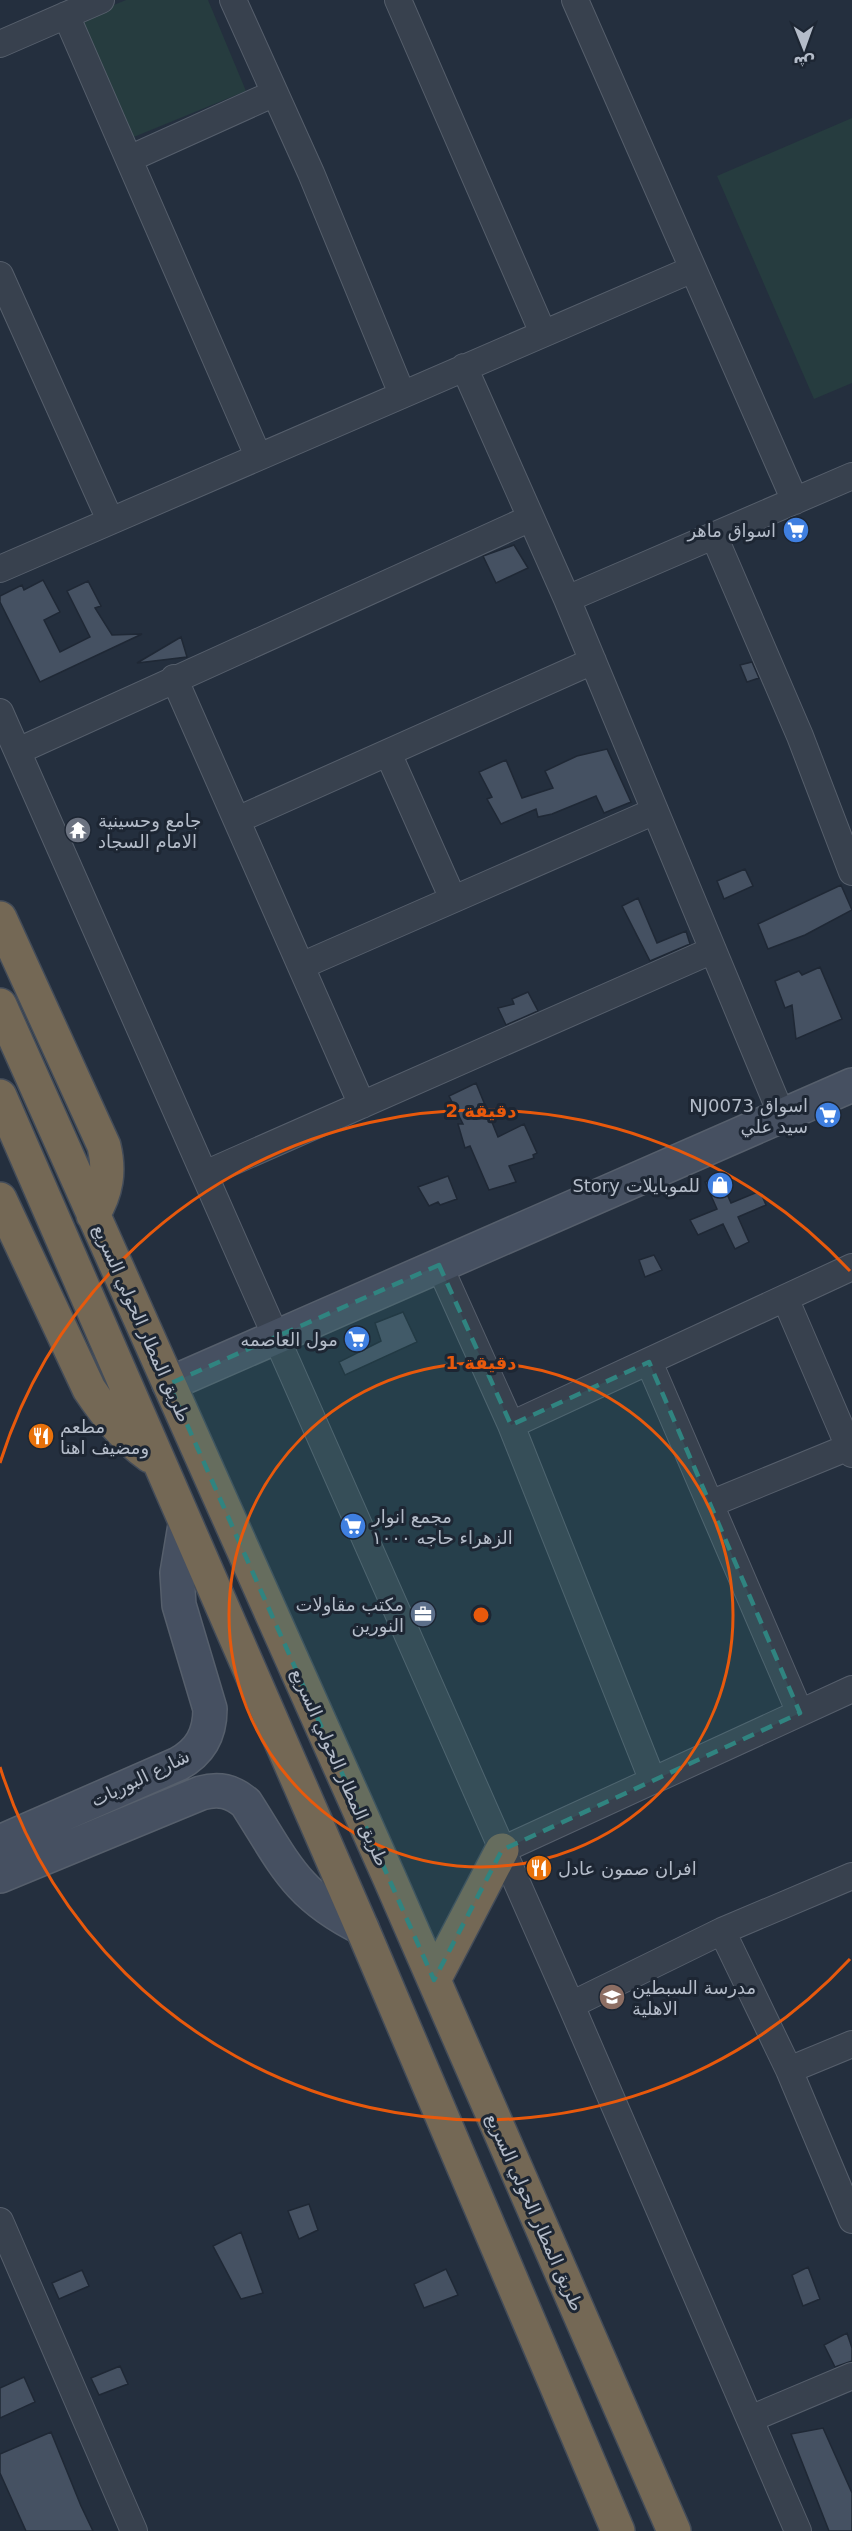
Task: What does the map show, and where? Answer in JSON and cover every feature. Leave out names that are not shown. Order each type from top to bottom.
[{"type":"highway","points":[[0,918],[104,1146],[108,1174],[101,1203],[93,1215]]},
{"type":"highway","name":"طريق المطار الحولي السريع","points":[[0,1005],[434,1980],[674,2531]]},
{"type":"highway","points":[[0,1096],[362,1928],[618,2531]]},
{"type":"highway","points":[[0,1200],[89,1389],[107,1417],[130,1442],[157,1461]]},
{"type":"highway","points":[[434,1980],[502,1850]]},
{"type":"street","points":[[0,44],[101,0]]},
{"type":"street","points":[[233,0],[311,173],[402,394]]},
{"type":"street","points":[[398,0],[543,333]]},
{"type":"street","points":[[575,0],[795,501]]},
{"type":"street","points":[[66,15],[258,456]]},
{"type":"street","points":[[129,159],[275,93]]},
{"type":"street","points":[[0,569],[693,269]]},
{"type":"street","points":[[0,275],[110,520]]},
{"type":"street","points":[[464,367],[567,599],[782,1116]]},
{"type":"street","points":[[567,599],[852,476]]},
{"type":"street","points":[[18,751],[174,678],[531,518]]},
{"type":"street","points":[[714,536],[800,736],[852,872]]},
{"type":"street","points":[[237,820],[593,661]]},
{"type":"street","points":[[174,678],[362,1105]]},
{"type":"street","points":[[0,712],[206,1174],[571,2005],[798,2531]]},
{"type":"street","points":[[388,753],[453,899]]},
{"type":"street","points":[[301,966],[655,811]]},
{"type":"street","points":[[206,1174],[713,950]]},
{"type":"street","points":[[169,1384],[852,1085]]},
{"type":"street","points":[[439,1265],[511,1425],[652,1779]]},
{"type":"street","points":[[511,1425],[852,1267]]},
{"type":"street","points":[[710,1504],[850,1450],[785,1298]]},
{"type":"street","points":[[650,1362],[800,1713]]},
{"type":"street","name":"شارع البوريات","points":[[0,1842],[190,1758],[206,1736],[210,1709],[183,1622],[177,1589],[185,1525]]},
{"type":"street","points":[[502,1850],[652,1779],[852,1689]]},
{"type":"street","name":"شارع البوريات","points":[[0,1876],[201,1793],[220,1790],[238,1796],[246,1803],[304,1890],[332,1913],[362,1928]]},
{"type":"street","points":[[571,2005],[722,1931],[852,1876]]},
{"type":"street","points":[[722,1931],[789,2070],[851,2217]]},
{"type":"street","points":[[789,2070],[852,2044]]},
{"type":"street","points":[[0,2221],[134,2531]]},
{"type":"street","points":[[750,2419],[852,2376]]},
{"type":"highlighted area","points":[[439,1265],[511,1425],[649,1362],[800,1713],[502,1850],[434,1980],[169,1384]]},
{"type":"green space","points":[[126,0],[208,0],[246,91],[124,141],[75,21]]},
{"type":"green space","points":[[852,118],[852,383],[814,399],[717,176]]},
{"type":"building","points":[[514,545],[528,568],[496,583],[483,556]]},
{"type":"building","points":[[43,580],[60,612],[44,620],[60,652],[90,637],[67,591],[88,581],[101,606],[95,608],[112,635],[142,634],[40,682],[0,602],[0,596],[22,585],[24,590]]},
{"type":"building","points":[[181,637],[187,657],[137,663]]},
{"type":"building","points":[[752,662],[759,678],[747,682],[740,665]]},
{"type":"building","points":[[607,749],[631,802],[604,813],[596,796],[552,814],[538,817],[536,809],[501,824],[487,799],[492,797],[479,772],[506,760],[522,798],[553,788],[545,771],[577,756]]},
{"type":"building","points":[[745,869],[753,886],[724,899],[717,881]]},
{"type":"building","points":[[841,885],[852,910],[805,935],[768,949],[758,924]]},
{"type":"building","points":[[638,898],[657,943],[686,931],[690,944],[650,961],[622,906]]},
{"type":"building","points":[[820,967],[842,1019],[796,1039],[792,1005],[785,1008],[775,981],[799,971],[802,975]]},
{"type":"building","points":[[528,992],[538,1011],[506,1025],[498,1008],[514,1004],[512,999]]},
{"type":"building","points":[[476,1083],[498,1137],[524,1124],[537,1153],[533,1155],[534,1158],[509,1166],[516,1182],[489,1190],[470,1146],[465,1148],[458,1124],[463,1124],[449,1096]]},
{"type":"building","points":[[448,1176],[457,1199],[429,1206],[418,1187]]},
{"type":"building","points":[[719,1176],[731,1203],[760,1191],[766,1205],[738,1217],[749,1242],[735,1249],[723,1224],[698,1235],[690,1220],[717,1209],[705,1182]]},
{"type":"building","points":[[654,1255],[662,1270],[645,1277],[639,1260]]},
{"type":"building","points":[[403,1312],[417,1342],[345,1375],[339,1362],[381,1341],[375,1323]]},
{"type":"building","points":[[309,2204],[318,2230],[299,2239],[288,2211]]},
{"type":"building","points":[[241,2232],[263,2293],[241,2299],[213,2246]]},
{"type":"building","points":[[808,2267],[820,2299],[803,2306],[792,2275]]},
{"type":"building","points":[[446,2269],[458,2295],[424,2308],[414,2284]]},
{"type":"building","points":[[82,2270],[89,2286],[59,2299],[52,2283]]},
{"type":"building","points":[[847,2333],[852,2348],[852,2361],[835,2367],[824,2345]]},
{"type":"building","points":[[120,2366],[128,2384],[99,2395],[91,2378]]},
{"type":"building","points":[[24,2377],[35,2402],[0,2418],[0,2388]]},
{"type":"building","points":[[823,2428],[852,2493],[852,2531],[829,2531],[791,2434]]},
{"type":"building","points":[[51,2432],[93,2531],[26,2531],[0,2473],[0,2454]]},
{"type":"place","name":"اسواق ماهر","points":[[796,530]]},
{"type":"place","name":"جامع وحسينية الامام السجاد","points":[[78,830]]},
{"type":"place","name":"NJ0073 اسواق سيد علي","points":[[828,1115]]},
{"type":"place","name":"Story للموبايلات","points":[[720,1185]]},
{"type":"place","name":"مول العاصمه","points":[[357,1339]]},
{"type":"place","name":"مطعم ومضيف اهنا","points":[[41,1436]]},
{"type":"place","name":"مجمع انوار الزهراء حاجه ١٠٠٠","points":[[353,1526]]},
{"type":"place","name":"مكتب مقاولات النورين","points":[[423,1614]]},
{"type":"place","name":"افران صمون عادل","points":[[539,1868]]},
{"type":"place","name":"مدرسة السبطين الاهلية","points":[[612,1997]]}]
